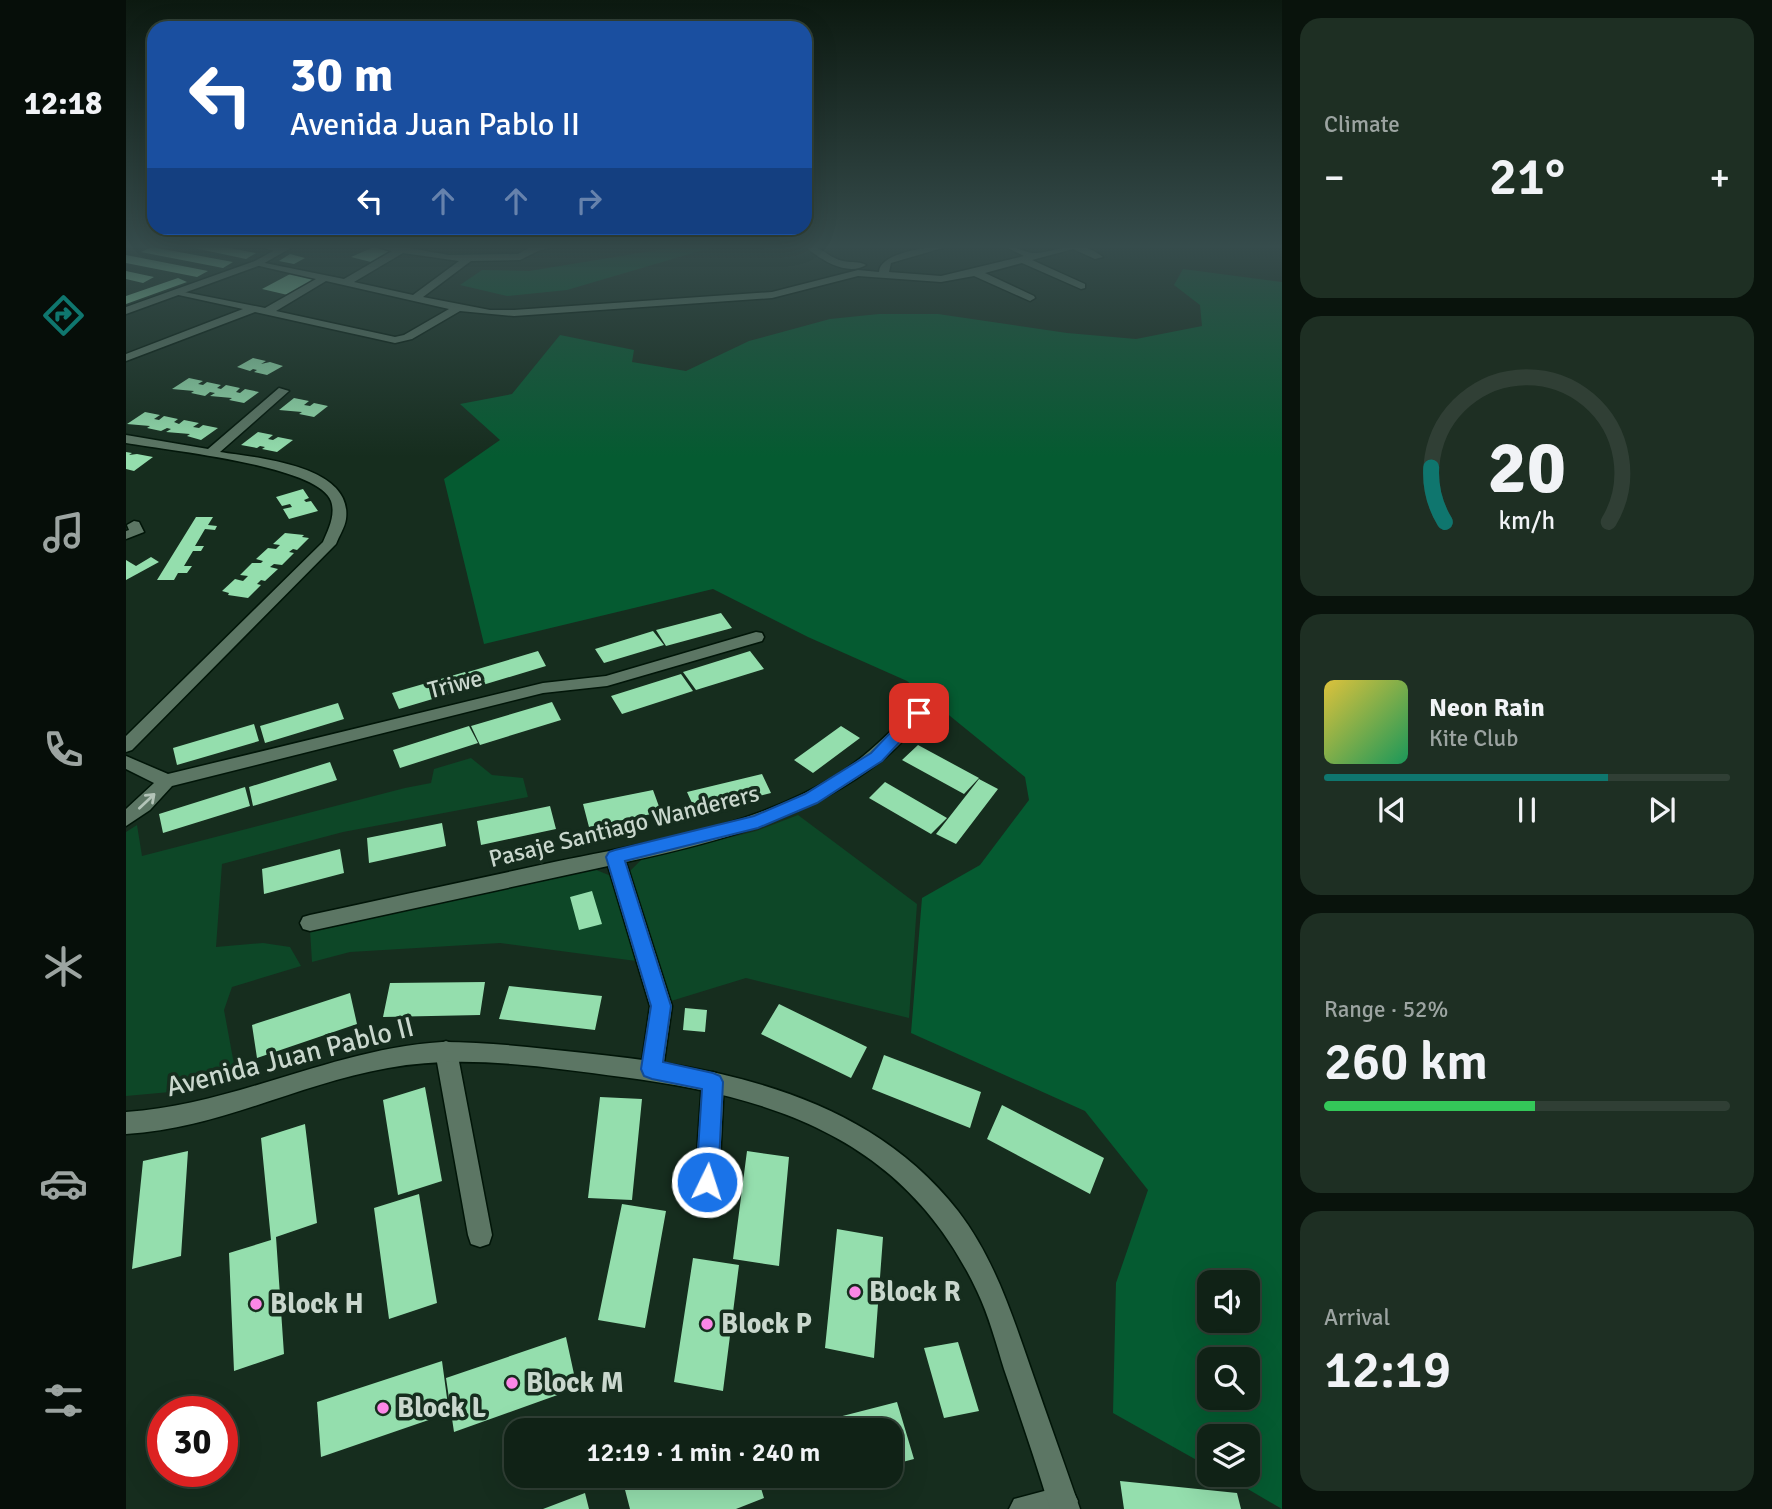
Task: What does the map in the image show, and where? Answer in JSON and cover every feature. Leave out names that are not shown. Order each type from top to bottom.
[{"type":"street","points":[[126,358],[234,316]]},
{"type":"street","points":[[292,316],[395,340],[408,337],[442,316]]},
{"type":"street","points":[[209,454],[284,391]]},
{"type":"street","points":[[126,439],[296,469],[327,486],[340,510],[338,527],[329,544],[126,746]]},
{"type":"street","name":"Triwe","points":[[166,781],[543,688],[607,681],[756,637]]},
{"type":"street","name":"Pasaje Santiago Wanderers","points":[[310,923],[615,857],[758,821],[811,799],[877,757],[919,713]]},
{"type":"street","points":[[126,762],[166,781],[144,805],[126,819]]},
{"type":"street","points":[[615,857],[661,1006],[652,1069]]},
{"type":"street","points":[[446,1051],[480,1235]]},
{"type":"street","name":"Avenida Juan Pablo II","points":[[126,1123],[188,1116],[386,1058],[446,1051],[565,1059],[652,1069],[769,1095],[839,1123],[897,1163],[940,1208],[970,1251],[992,1295],[1064,1505]]},
{"type":"street","points":[[707,1182],[713,1082]]},
{"type":"street","points":[[1024,1509],[1064,1505]]},
{"type":"green space","points":[[855,316],[954,316],[1067,333],[1136,339],[1202,326],[1201,316],[1282,316],[1282,1509],[1244,1487],[1260,1487],[1260,1424],[1197,1424],[1197,1460],[1113,1413],[1116,1283],[1148,1190],[1085,1111],[911,1033],[922,898],[980,865],[1029,800],[1025,777],[907,681],[808,637],[713,589],[484,644],[444,479],[500,440],[460,404],[512,394],[560,335],[634,350],[632,362],[686,371],[749,341],[830,319]]},
{"type":"green space","points":[[471,758],[492,775],[523,778],[528,797],[343,832],[222,864],[216,947],[263,943],[290,947],[301,966],[232,987],[224,1010],[236,1075],[192,1090],[126,1096],[126,832],[137,825],[142,856],[431,783],[434,769]]},
{"type":"green space","points":[[798,815],[917,904],[909,1018],[746,978],[671,1001],[630,871],[642,859],[756,831]]},
{"type":"green space","points":[[594,869],[611,876],[636,961],[500,943],[350,952],[312,962],[310,930]]},
{"type":"building","points":[[253,358],[266,361],[261,364],[270,362],[283,366],[267,375],[254,372],[257,370],[237,367]]},
{"type":"building","points":[[189,378],[203,381],[198,384],[207,382],[221,385],[217,388],[221,389],[226,385],[240,388],[236,392],[240,393],[245,389],[259,392],[244,403],[229,400],[232,398],[210,396],[215,393],[210,392],[205,396],[191,393],[194,391],[172,389]]},
{"type":"building","points":[[294,398],[309,401],[304,405],[310,406],[314,403],[328,406],[314,417],[299,414],[302,412],[279,410]]},
{"type":"building","points":[[145,412],[160,415],[154,419],[159,420],[164,416],[178,419],[174,422],[179,424],[184,420],[199,423],[193,427],[199,428],[203,425],[218,428],[201,440],[187,436],[190,434],[166,432],[171,429],[167,428],[161,431],[147,428],[150,426],[127,424]]},
{"type":"building","points":[[258,432],[273,435],[268,439],[278,437],[293,440],[277,452],[262,449],[265,447],[260,446],[257,448],[241,445]]},
{"type":"building","points":[[126,452],[132,453],[129,455],[153,457],[134,471],[126,469]]},
{"type":"building","points":[[303,489],[309,498],[304,500],[311,501],[318,511],[289,519],[283,509],[292,507],[290,504],[282,506],[276,497]]},
{"type":"building","points":[[196,517],[213,517],[208,525],[217,526],[215,530],[205,529],[195,546],[204,546],[201,551],[193,551],[184,566],[192,566],[187,573],[178,573],[174,580],[157,580]]},
{"type":"building","points":[[285,533],[309,538],[297,550],[289,552],[294,553],[282,565],[274,564],[270,567],[278,569],[265,581],[261,580],[257,584],[261,585],[248,598],[228,595],[229,593],[222,591],[235,579],[243,581],[248,576],[240,575],[252,563],[261,563],[263,561],[256,559],[268,548],[276,549],[280,545],[273,544]]},
{"type":"building","points":[[151,557],[159,562],[126,580],[126,560],[136,566]]},
{"type":"building","points":[[721,613],[732,628],[666,646],[656,630]]},
{"type":"building","points":[[653,631],[664,645],[604,663],[595,649]]},
{"type":"building","points":[[538,651],[546,666],[476,687],[468,672]]},
{"type":"building","points":[[750,651],[764,669],[696,690],[683,672]]},
{"type":"building","points":[[465,672],[473,687],[399,709],[392,693]]},
{"type":"building","points":[[681,674],[693,691],[622,714],[611,696]]},
{"type":"building","points":[[552,702],[561,720],[480,745],[471,726]]},
{"type":"building","points":[[338,703],[344,719],[265,743],[260,726]]},
{"type":"building","points":[[254,724],[259,741],[177,765],[173,748]]},
{"type":"building","points":[[469,726],[478,743],[400,768],[393,750]]},
{"type":"building","points":[[841,726],[860,738],[813,773],[794,760]]},
{"type":"building","points":[[918,745],[979,778],[964,794],[902,760]]},
{"type":"building","points":[[330,762],[337,780],[253,806],[249,787]]},
{"type":"building","points":[[762,774],[771,793],[696,812],[687,792]]},
{"type":"building","points":[[979,779],[998,789],[956,844],[936,834]]},
{"type":"building","points":[[885,782],[947,818],[931,834],[869,798]]},
{"type":"building","points":[[245,787],[250,806],[163,833],[159,814]]},
{"type":"building","points":[[653,790],[661,812],[589,827],[583,804]]},
{"type":"building","points":[[550,806],[556,829],[481,845],[477,821]]},
{"type":"building","points":[[442,823],[446,846],[369,863],[367,838]]},
{"type":"building","points":[[340,849],[344,873],[264,894],[262,869]]},
{"type":"building","points":[[592,891],[602,924],[579,930],[570,897]]},
{"type":"building","points":[[485,982],[480,1015],[383,1017],[390,983]]},
{"type":"building","points":[[509,986],[602,996],[595,1030],[499,1019]]},
{"type":"building","points":[[350,993],[357,1024],[257,1058],[252,1025]]},
{"type":"building","points":[[779,1004],[867,1047],[851,1078],[761,1034]]},
{"type":"building","points":[[685,1008],[707,1010],[705,1032],[683,1030]]},
{"type":"building","points":[[884,1055],[981,1092],[970,1128],[872,1089]]},
{"type":"building","points":[[425,1087],[442,1181],[398,1195],[383,1100]]},
{"type":"building","points":[[600,1097],[642,1099],[632,1200],[588,1198]]},
{"type":"building","points":[[1002,1105],[1104,1158],[1090,1194],[987,1139]]},
{"type":"building","points":[[305,1124],[317,1223],[276,1237],[284,1354],[234,1371],[229,1253],[271,1240],[261,1138]]},
{"type":"building","points":[[188,1151],[181,1256],[132,1269],[143,1161]]},
{"type":"building","points":[[747,1151],[789,1157],[779,1266],[733,1259]]},
{"type":"building","points":[[419,1194],[437,1303],[389,1319],[374,1208]]},
{"type":"building","points":[[622,1204],[666,1211],[645,1328],[598,1320]]},
{"type":"building","name":"Block R","points":[[837,1229],[883,1237],[874,1358],[825,1348]]},
{"type":"building","name":"Block P","points":[[693,1258],[739,1265],[723,1391],[674,1382]]},
{"type":"building","name":"Block M","points":[[566,1337],[577,1388],[454,1432],[446,1378]]},
{"type":"building","points":[[958,1342],[979,1411],[944,1418],[924,1348]]},
{"type":"building","name":"Block L","points":[[442,1361],[449,1413],[321,1457],[317,1402]]},
{"type":"building","points":[[897,1402],[902,1418],[835,1418]]},
{"type":"building","points":[[903,1422],[914,1459],[903,1462]]},
{"type":"building","points":[[1120,1481],[1237,1493],[1241,1509],[1124,1509]]},
{"type":"building","points":[[625,1488],[761,1488],[764,1498],[736,1509],[630,1509]]},
{"type":"building","points":[[585,1493],[589,1509],[543,1509]]},
{"type":"place","name":"Block R","points":[[855,1292]]},
{"type":"place","name":"Block H","points":[[256,1304]]},
{"type":"place","name":"Block P","points":[[707,1324]]},
{"type":"place","name":"Block M","points":[[512,1383]]},
{"type":"place","name":"Block L","points":[[383,1408]]},
{"type":"route","points":[[707,1182],[713,1082],[652,1069],[661,1006],[615,857],[758,821],[811,799],[877,757],[919,713]]}]
